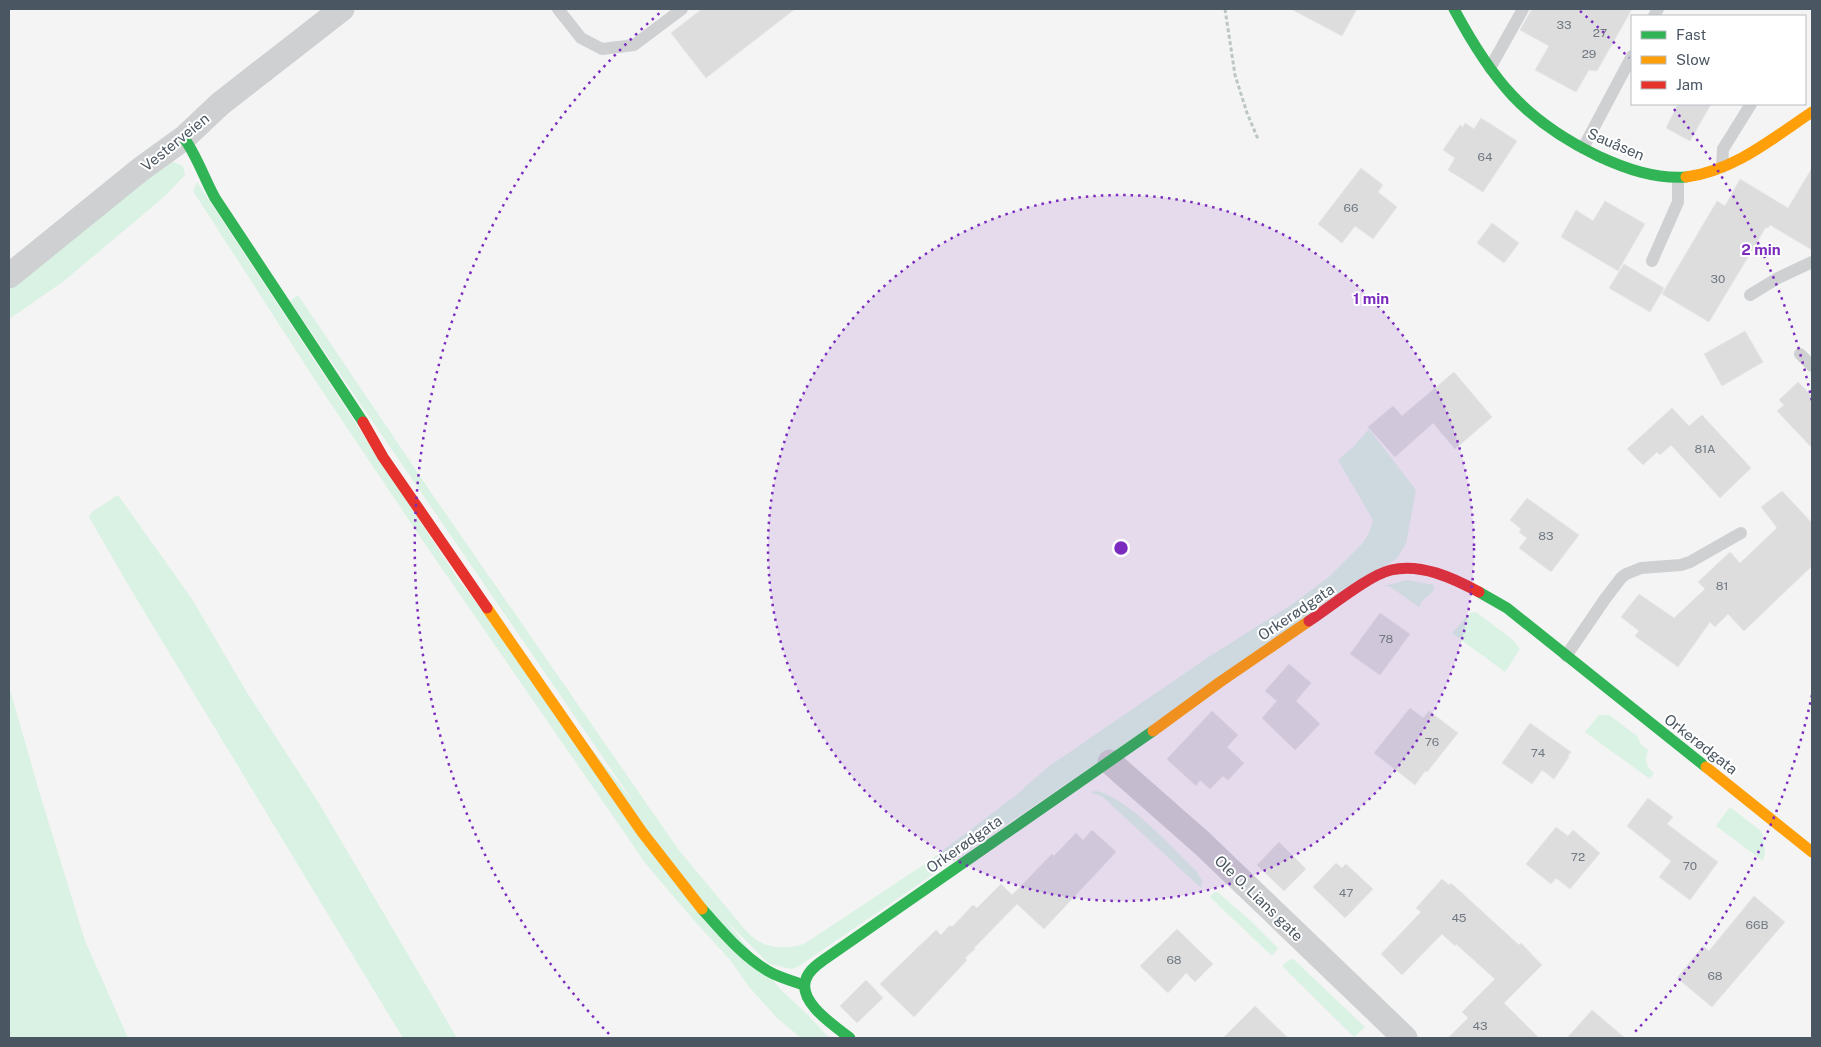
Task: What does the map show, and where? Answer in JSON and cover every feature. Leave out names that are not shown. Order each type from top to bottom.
[{"type":"street","name":"Vesterveien","points":[[9,276],[141,169],[184,138],[220,104],[342,9]]},
{"type":"street","name":"Sauåsen","points":[[1454,9],[1474,47],[1517,100],[1541,124],[1583,148],[1627,169],[1678,178],[1696,176],[1745,157],[1812,112]]},
{"type":"street","points":[[184,138],[194,152],[203,176],[215,198],[352,404],[383,457],[642,832],[694,900],[738,949],[769,972],[804,985],[807,996],[812,1004],[850,1038]]},
{"type":"street","name":"Orkerødgata","points":[[804,985],[810,972],[825,958],[1110,762],[1220,682],[1363,584],[1391,570],[1411,569],[1429,571],[1467,585],[1507,608],[1812,852]]},
{"type":"street","name":"Ole O. Lians gate","points":[[1110,762],[1203,844],[1405,1038]]},
{"type":"lane","points":[[558,9],[581,38],[602,49],[634,45],[682,9]]},
{"type":"lane","points":[[1490,68],[1523,9]]},
{"type":"lane","points":[[1583,148],[1631,58]]},
{"type":"lane","points":[[1722,167],[1723,149],[1750,105]]},
{"type":"lane","points":[[1652,261],[1678,202],[1678,178]]},
{"type":"lane","points":[[1750,295],[1778,278],[1812,262]]},
{"type":"lane","points":[[1800,354],[1812,366]]},
{"type":"lane","points":[[1566,656],[1605,599],[1626,574],[1641,568],[1681,565],[1690,562],[1741,533]]},
{"type":"path","points":[[1225,9],[1235,75],[1247,113],[1258,139]]},
{"type":"green space","points":[[174,162],[183,166],[185,175],[166,195],[64,281],[9,319],[9,285],[161,165]]},
{"type":"green space","points":[[197,182],[458,579],[780,989],[829,1038],[801,1038],[777,1018],[750,988],[730,960],[646,864],[425,544],[315,380],[193,191]]},
{"type":"green space","points":[[298,295],[430,491],[678,849],[747,932],[760,942],[774,947],[804,944],[925,864],[1015,796],[1048,767],[1207,658],[1294,603],[1330,576],[1362,544],[1369,533],[1373,520],[1338,460],[1369,429],[1416,490],[1406,544],[1397,558],[799,966],[792,969],[769,964],[689,883],[290,301]]},
{"type":"green space","points":[[118,495],[192,599],[246,691],[320,805],[457,1038],[403,1038],[130,588],[89,517],[92,512]]},
{"type":"green space","points":[[1407,580],[1434,585],[1433,591],[1422,601],[1419,607],[1389,586],[1384,586]]},
{"type":"green space","points":[[1476,612],[1513,640],[1520,649],[1505,672],[1452,633],[1470,613]]},
{"type":"green space","points":[[9,686],[85,941],[128,1038],[9,1038]]},
{"type":"green space","points":[[1599,715],[1609,715],[1637,736],[1641,744],[1648,750],[1646,763],[1654,773],[1650,779],[1585,732]]},
{"type":"green space","points":[[1097,791],[1123,804],[1149,825],[1195,870],[1202,880],[1201,888],[1103,797],[1090,792]]},
{"type":"green space","points":[[1730,807],[1762,832],[1765,851],[1763,861],[1716,826]]},
{"type":"green space","points":[[1217,892],[1251,921],[1278,948],[1272,956],[1210,897],[1213,893]]},
{"type":"green space","points":[[1293,959],[1365,1027],[1354,1037],[1282,966]]},
{"type":"building","points":[[702,9],[795,9],[706,78],[671,33]]},
{"type":"building","points":[[1291,9],[1357,9],[1342,36]]},
{"type":"building","points":[[1532,9],[1632,9],[1597,71],[1589,70],[1576,92],[1535,70],[1549,46],[1520,30]]},
{"type":"building","points":[[1678,105],[1710,105],[1690,141],[1666,128]]},
{"type":"building","points":[[1481,118],[1517,141],[1483,192],[1448,170],[1455,158],[1443,150],[1460,125],[1463,127],[1465,123],[1474,129]]},
{"type":"building","points":[[1361,168],[1383,185],[1378,192],[1397,207],[1373,239],[1355,226],[1342,243],[1318,224]]},
{"type":"building","points":[[1812,168],[1812,250],[1770,225],[1768,228],[1766,227],[1709,322],[1662,294],[1717,201],[1725,206],[1740,179],[1788,208]]},
{"type":"building","points":[[1605,201],[1645,224],[1618,271],[1561,237],[1576,210],[1593,221]]},
{"type":"building","points":[[1492,223],[1519,243],[1504,263],[1477,243]]},
{"type":"building","points":[[1624,264],[1664,288],[1650,312],[1609,288]]},
{"type":"building","points":[[1745,331],[1763,362],[1722,386],[1704,354]]},
{"type":"building","points":[[1454,372],[1492,417],[1455,449],[1433,423],[1395,457],[1368,427],[1393,406],[1402,416]]},
{"type":"building","points":[[1798,382],[1812,396],[1812,448],[1777,411],[1784,405],[1779,400]]},
{"type":"building","points":[[1672,408],[1689,426],[1702,415],[1751,468],[1720,498],[1671,445],[1660,455],[1657,452],[1643,465],[1627,449]]},
{"type":"building","points":[[1782,491],[1812,523],[1812,566],[1744,631],[1728,614],[1715,627],[1710,622],[1678,667],[1635,636],[1639,631],[1621,617],[1639,594],[1674,618],[1705,589],[1698,582],[1730,552],[1740,563],[1777,528],[1761,507]]},
{"type":"building","points":[[1527,498],[1579,535],[1551,572],[1519,548],[1527,538],[1519,532],[1521,529],[1510,520]]},
{"type":"building","points":[[1380,613],[1410,634],[1380,675],[1350,654]]},
{"type":"building","points":[[1289,664],[1311,683],[1296,701],[1320,724],[1295,750],[1262,718],[1277,701],[1265,691]]},
{"type":"building","points":[[1410,708],[1423,718],[1429,711],[1458,733],[1415,785],[1374,753]]},
{"type":"building","points":[[1212,711],[1238,735],[1227,747],[1244,763],[1228,780],[1223,776],[1210,789],[1200,780],[1196,786],[1167,759]]},
{"type":"building","points":[[1530,723],[1571,752],[1554,779],[1542,770],[1532,784],[1502,763]]},
{"type":"building","points":[[1648,798],[1673,817],[1667,824],[1718,862],[1690,900],[1659,877],[1671,861],[1627,826]]},
{"type":"building","points":[[1556,827],[1568,836],[1573,830],[1600,853],[1570,889],[1556,878],[1551,884],[1526,864]]},
{"type":"building","points":[[1092,830],[1116,852],[1044,929],[1017,904],[974,948],[965,958],[967,960],[914,1017],[880,984],[936,930],[941,935],[950,925],[952,927],[973,905],[977,908],[1001,884],[1012,895],[1052,854],[1054,856],[1076,833],[1083,840]]},
{"type":"building","points":[[1279,842],[1306,869],[1284,891],[1257,865]]},
{"type":"building","points":[[1336,863],[1342,868],[1346,864],[1373,889],[1345,918],[1313,887]]},
{"type":"building","points":[[1442,879],[1449,885],[1451,883],[1519,945],[1521,943],[1542,965],[1504,1003],[1539,1038],[1448,1038],[1468,1018],[1462,1012],[1495,979],[1442,934],[1402,975],[1381,954],[1421,912],[1416,908]]},
{"type":"building","points":[[1754,896],[1785,922],[1712,1007],[1677,978],[1703,946],[1709,951]]},
{"type":"building","points":[[1177,929],[1213,964],[1195,982],[1186,973],[1168,993],[1140,966]]},
{"type":"building","points":[[866,980],[883,998],[857,1023],[840,1006]]},
{"type":"building","points":[[1255,1006],[1288,1038],[1223,1038]]},
{"type":"building","points":[[1592,1010],[1625,1038],[1567,1038]]},
{"type":"traffic: fast","points":[[1454,9],[1482,57],[1512,96],[1550,128],[1598,156],[1619,165],[1652,175],[1686,177]]},
{"type":"traffic: fast","points":[[184,138],[193,152],[215,198],[363,422]]},
{"type":"traffic: fast","points":[[1479,592],[1507,608],[1706,767]]},
{"type":"traffic: fast","points":[[850,1038],[812,1005],[805,988],[806,979],[811,970],[1153,731]]},
{"type":"traffic: fast","points":[[702,909],[733,943],[758,965],[776,975],[804,985]]},
{"type":"traffic: slow","points":[[1686,177],[1704,174],[1737,161],[1812,112]]},
{"type":"traffic: slow","points":[[487,608],[642,832],[702,909]]},
{"type":"traffic: slow","points":[[1153,731],[1309,621]]},
{"type":"traffic: slow","points":[[1706,767],[1812,852]]},
{"type":"traffic: jam","points":[[363,422],[383,457],[487,608]]},
{"type":"traffic: jam","points":[[1309,621],[1372,578],[1382,573],[1402,568],[1436,573],[1479,592]]}]
